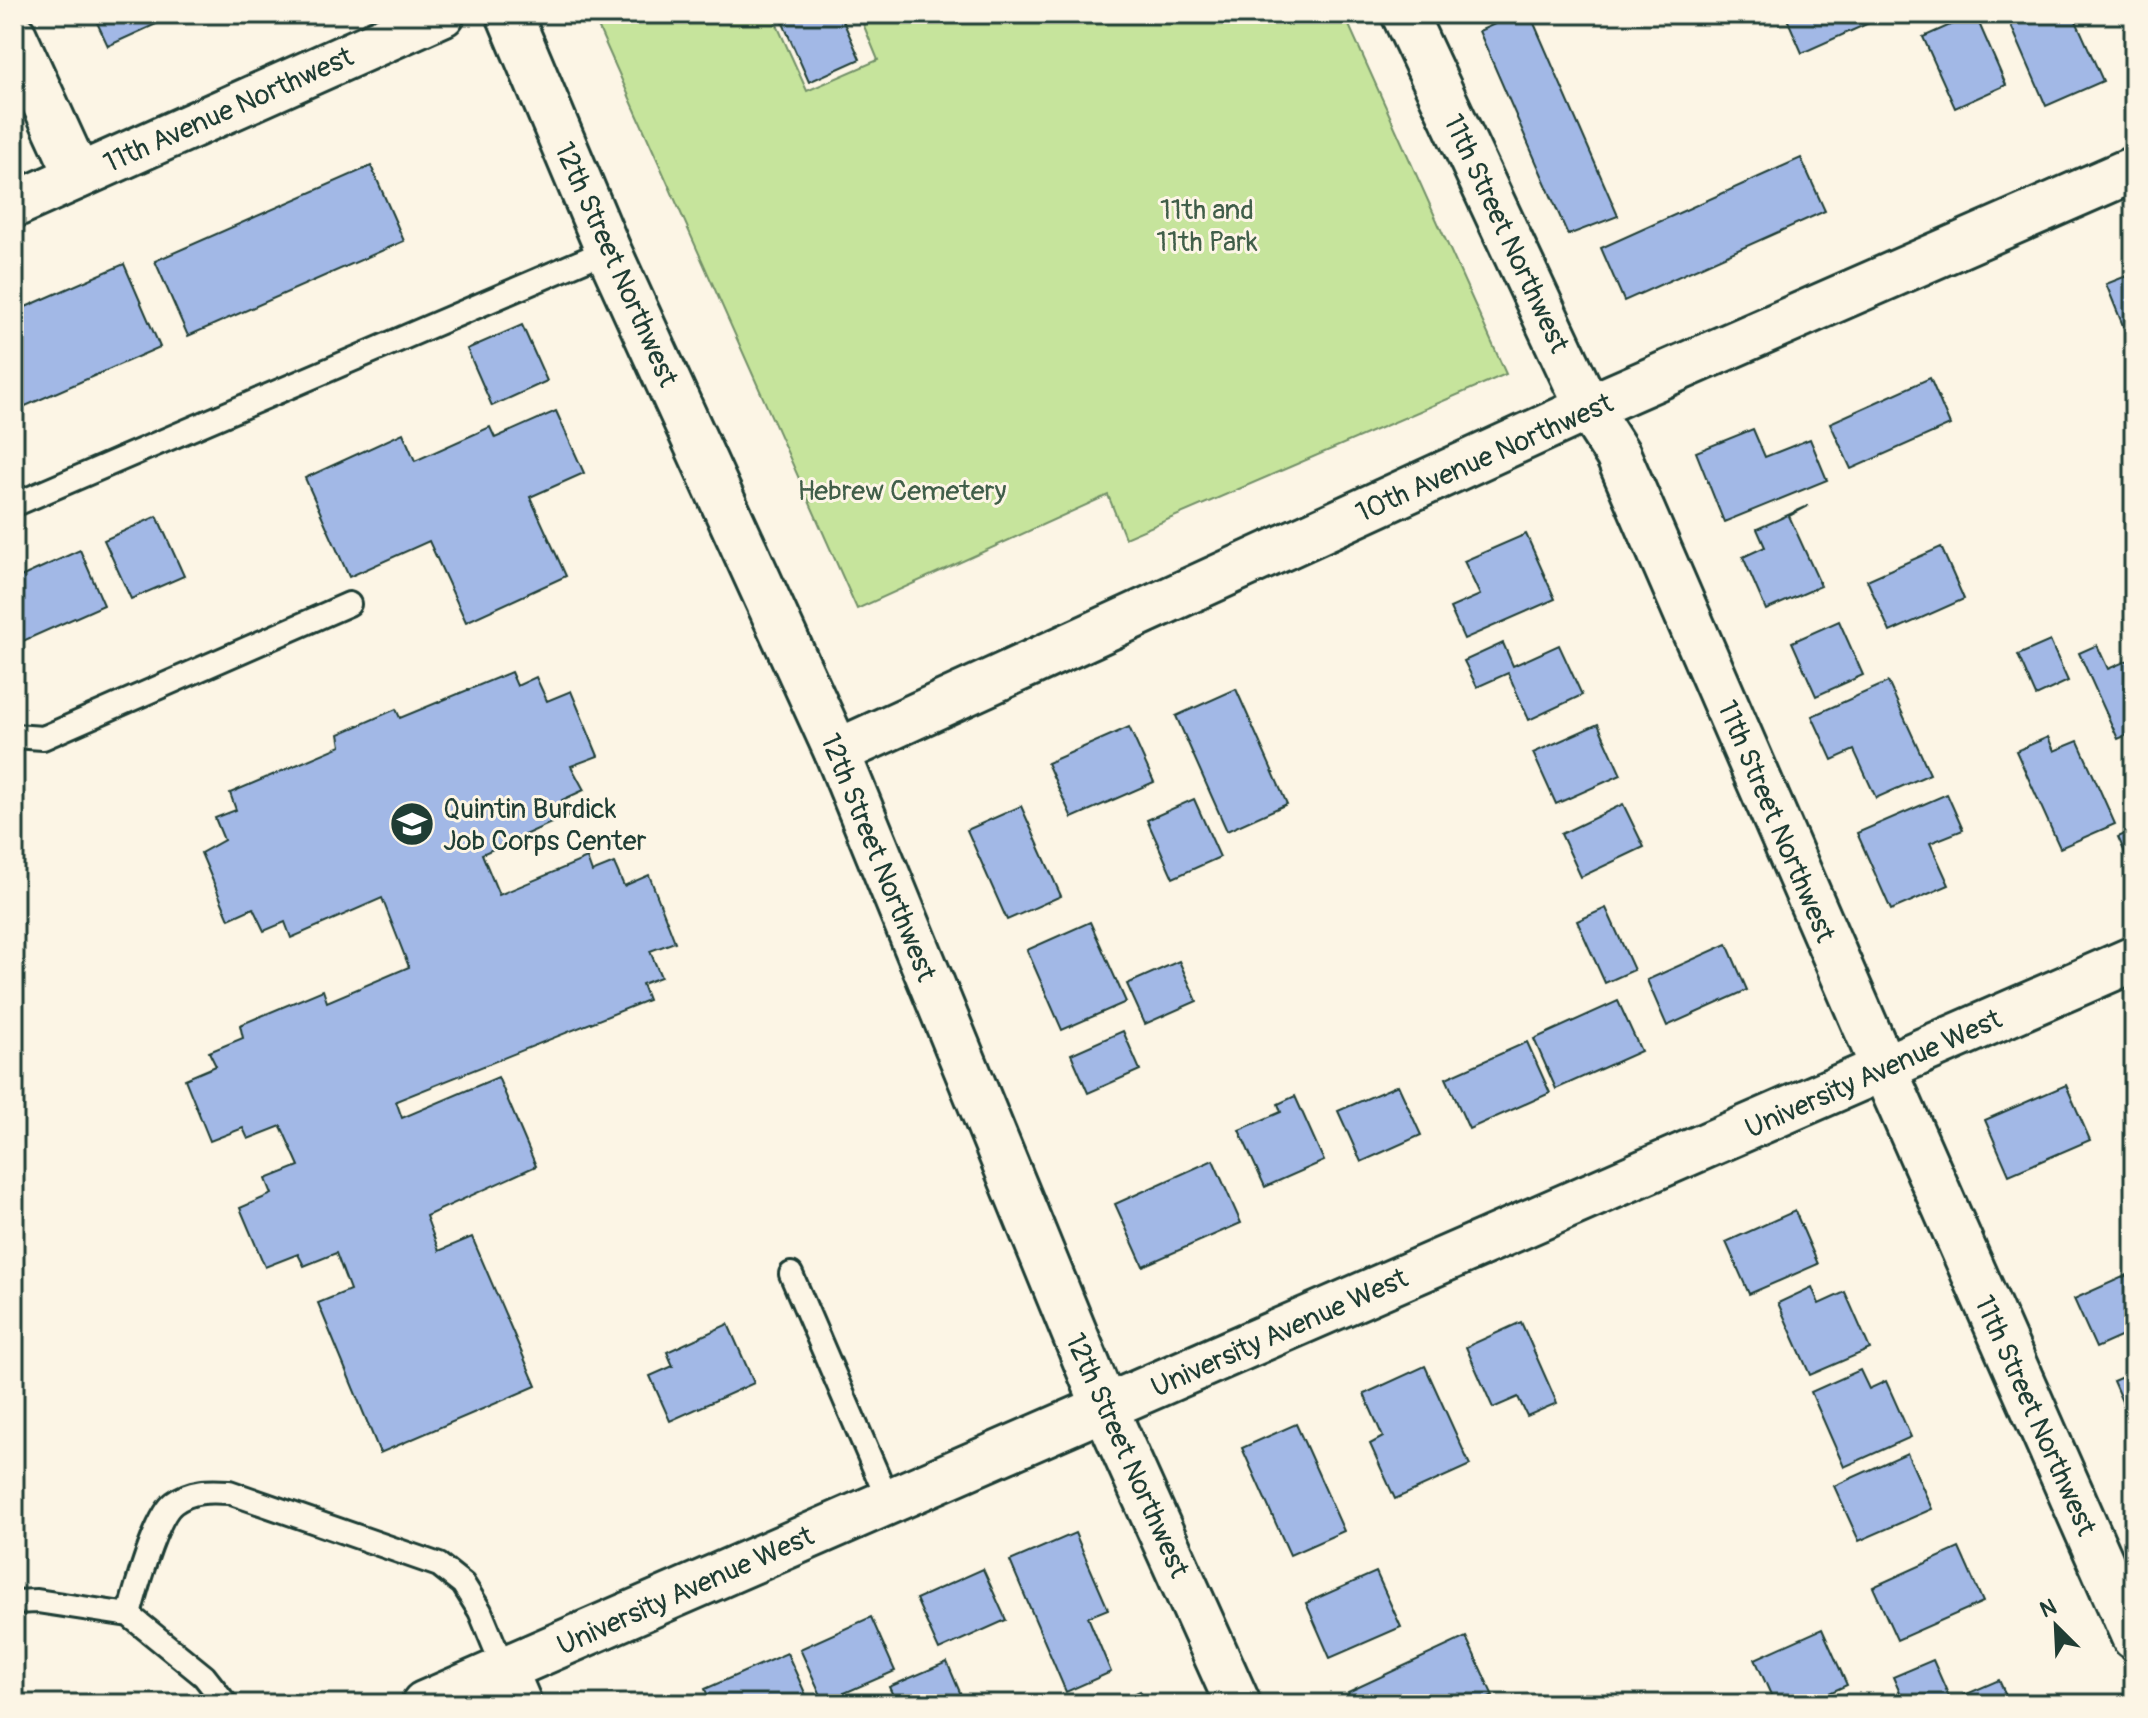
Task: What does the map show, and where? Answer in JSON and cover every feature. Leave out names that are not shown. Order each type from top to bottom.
[{"type":"street","name":"11th Avenue Northwest","points":[[14,205],[442,14]]},
{"type":"street","name":"12th Street Northwest","points":[[509,14],[608,250],[837,752],[1105,1408],[1238,1704]]},
{"type":"street","name":"11th Street Northwest","points":[[1404,14],[1588,408],[1618,455],[2134,1637]]},
{"type":"street","points":[[14,36],[78,176]]},
{"type":"street","name":"10th Avenue Northwest","points":[[837,752],[1588,408],[2134,169]]},
{"type":"street","name":"University Avenue West","points":[[424,1704],[512,1686],[889,1502],[2134,959]]},
{"type":"lane","points":[[14,505],[608,250]]},
{"type":"lane","points":[[14,736],[43,738],[349,604]]},
{"type":"lane","points":[[791,1274],[889,1502]]},
{"type":"lane","points":[[129,1615],[152,1542],[171,1504],[199,1491],[229,1492],[439,1565],[463,1584],[480,1611],[512,1686]]},
{"type":"lane","points":[[14,1602],[37,1601],[129,1615],[204,1676],[226,1704]]},
{"type":"green space","name":"11th and 11th Park","points":[[616,14],[772,14],[807,91],[878,60],[859,14],[1344,14],[1506,374],[1125,538],[1108,495],[857,609],[596,22]]},
{"type":"building","points":[[93,14],[178,14],[108,46]]},
{"type":"building","points":[[779,14],[840,14],[860,59],[809,82]]},
{"type":"building","points":[[1517,14],[1530,14],[1618,216],[1568,235],[1479,31]]},
{"type":"building","points":[[1785,14],[1889,14],[1802,53]]},
{"type":"building","points":[[1975,14],[2006,85],[1955,108],[1923,37]]},
{"type":"building","points":[[2006,14],[2073,14],[2103,81],[2046,106]]},
{"type":"building","points":[[1801,158],[1825,211],[1624,301],[1601,248]]},
{"type":"building","points":[[371,166],[404,241],[188,336],[155,261]]},
{"type":"building","points":[[124,264],[160,347],[14,411],[14,312]]},
{"type":"building","points":[[2134,273],[2134,330],[2126,333],[2106,284]]},
{"type":"building","points":[[522,325],[547,381],[492,406],[467,349]]},
{"type":"building","points":[[1930,378],[1950,425],[1851,469],[1830,423]]},
{"type":"building","points":[[556,411],[584,473],[530,497],[566,576],[466,622],[429,541],[349,577],[305,478],[403,433],[415,461],[490,427],[495,438]]},
{"type":"building","points":[[1753,429],[1765,457],[1810,439],[1827,480],[1724,522],[1696,452]]},
{"type":"building","points":[[14,444],[22,462],[14,465]]},
{"type":"building","points":[[1808,506],[1789,516],[1821,586],[1766,610],[1743,557],[1765,547],[1757,529]]},
{"type":"building","points":[[157,516],[184,576],[131,599],[104,540]]},
{"type":"building","points":[[1526,534],[1555,599],[1464,639],[1450,608],[1480,595],[1464,561]]},
{"type":"building","points":[[1941,547],[1964,599],[1890,632],[1867,580]]},
{"type":"building","points":[[80,550],[104,605],[14,645],[14,580]]},
{"type":"building","points":[[1839,621],[1863,675],[1816,696],[1792,642]]},
{"type":"building","points":[[2050,641],[2068,681],[2036,696],[2018,655]]},
{"type":"building","points":[[1503,643],[1513,666],[1559,645],[1582,695],[1529,720],[1508,673],[1477,687],[1464,661]]},
{"type":"building","points":[[2097,645],[2108,669],[2131,659],[2134,665],[2134,732],[2118,739],[2079,653]]},
{"type":"building","points":[[511,672],[517,686],[536,677],[547,701],[571,691],[598,756],[571,766],[584,790],[562,800],[569,815],[482,854],[499,895],[587,858],[592,872],[614,863],[624,886],[649,875],[675,942],[650,951],[661,977],[642,984],[648,1000],[396,1101],[402,1118],[498,1077],[536,1166],[426,1216],[439,1251],[472,1237],[536,1386],[380,1453],[318,1303],[350,1290],[336,1253],[304,1266],[298,1254],[265,1267],[240,1208],[272,1194],[266,1179],[299,1166],[281,1126],[248,1139],[243,1128],[210,1141],[185,1079],[216,1066],[209,1052],[243,1038],[240,1025],[323,990],[327,1002],[409,967],[382,898],[291,938],[285,922],[264,931],[253,908],[229,919],[201,853],[224,840],[215,818],[236,810],[230,793],[341,746],[339,734],[396,709],[400,718]]},
{"type":"building","points":[[1888,682],[1930,774],[1876,798],[1854,750],[1832,760],[1812,716]]},
{"type":"building","points":[[1236,689],[1287,804],[1227,831],[1176,716]]},
{"type":"building","points":[[1598,724],[1621,775],[1556,804],[1533,753]]},
{"type":"building","points":[[1129,727],[1154,782],[1072,818],[1047,763]]},
{"type":"building","points":[[2048,737],[2054,751],[2078,741],[2115,824],[2060,848],[2016,751]]},
{"type":"building","points":[[1947,794],[1963,830],[1930,843],[1949,885],[1891,910],[1857,833]]},
{"type":"building","points":[[1194,799],[1220,857],[1173,878],[1147,820]]},
{"type":"building","points":[[1623,804],[1644,847],[1581,877],[1561,834]]},
{"type":"building","points":[[1021,806],[1061,896],[1007,920],[967,830]]},
{"type":"building","points":[[2134,830],[2134,873],[2118,837]]},
{"type":"building","points":[[1606,908],[1634,970],[1605,983],[1577,921]]},
{"type":"building","points":[[1090,922],[1126,1002],[1062,1030],[1027,950]]},
{"type":"building","points":[[1727,944],[1747,990],[1667,1026],[1647,980]]},
{"type":"building","points":[[1179,961],[1197,1001],[1145,1024],[1127,984]]},
{"type":"building","points":[[1618,1001],[1641,1051],[1556,1089],[1534,1039]]},
{"type":"building","points":[[1123,1031],[1140,1070],[1088,1093],[1071,1054]]},
{"type":"building","points":[[1527,1042],[1550,1093],[1469,1129],[1446,1078]]},
{"type":"building","points":[[1398,1085],[1421,1135],[1361,1162],[1338,1111]]},
{"type":"building","points":[[2066,1085],[2090,1140],[2009,1175],[1985,1120]]},
{"type":"building","points":[[1295,1096],[1324,1161],[1265,1187],[1239,1130],[1281,1112],[1278,1104]]},
{"type":"building","points":[[1213,1160],[1241,1223],[1143,1266],[1115,1204]]},
{"type":"building","points":[[1795,1211],[1818,1264],[1749,1294],[1726,1242]]},
{"type":"building","points":[[2134,1272],[2134,1331],[2096,1348],[2074,1299]]},
{"type":"building","points":[[1812,1287],[1819,1304],[1845,1292],[1870,1349],[1810,1375],[1778,1303]]},
{"type":"building","points":[[1521,1322],[1557,1403],[1527,1416],[1518,1397],[1493,1408],[1466,1347]]},
{"type":"building","points":[[728,1324],[754,1383],[670,1421],[650,1376],[673,1366],[667,1352]]},
{"type":"building","points":[[1425,1366],[1470,1465],[1395,1499],[1370,1444],[1383,1437],[1364,1394]]},
{"type":"building","points":[[1860,1370],[1869,1389],[1886,1381],[1911,1437],[1844,1467],[1811,1392]]},
{"type":"building","points":[[2134,1372],[2134,1429],[2113,1381]]},
{"type":"building","points":[[1296,1424],[1344,1531],[1290,1555],[1242,1448]]},
{"type":"building","points":[[1907,1453],[1932,1509],[1859,1541],[1834,1486]]},
{"type":"building","points":[[1075,1533],[1108,1609],[1088,1617],[1111,1672],[1066,1692],[1010,1561]]},
{"type":"building","points":[[1959,1548],[1983,1602],[1897,1640],[1873,1587]]},
{"type":"building","points":[[983,1569],[1006,1620],[939,1650],[916,1599]]},
{"type":"building","points":[[1376,1572],[1401,1627],[1330,1658],[1306,1603]]},
{"type":"building","points":[[871,1617],[895,1671],[824,1702],[800,1649]]},
{"type":"building","points":[[1822,1629],[1847,1685],[1805,1704],[1775,1704],[1755,1659]]},
{"type":"building","points":[[1466,1637],[1493,1696],[1477,1704],[1354,1704],[1348,1692]]},
{"type":"building","points":[[787,1653],[810,1704],[711,1704],[705,1689]]},
{"type":"building","points":[[1933,1660],[1951,1701],[1999,1680],[2010,1704],[1905,1704],[1893,1677]]},
{"type":"building","points":[[947,1662],[965,1704],[897,1704],[889,1687]]},
{"type":"building","points":[[1140,1691],[1146,1704],[1111,1704]]},
{"type":"place","name":"Quintin Burdick Job Corps Center","points":[[412,824]]},
{"type":"park label","name":"Hebrew Cemetery","points":[[902,490]]}]
